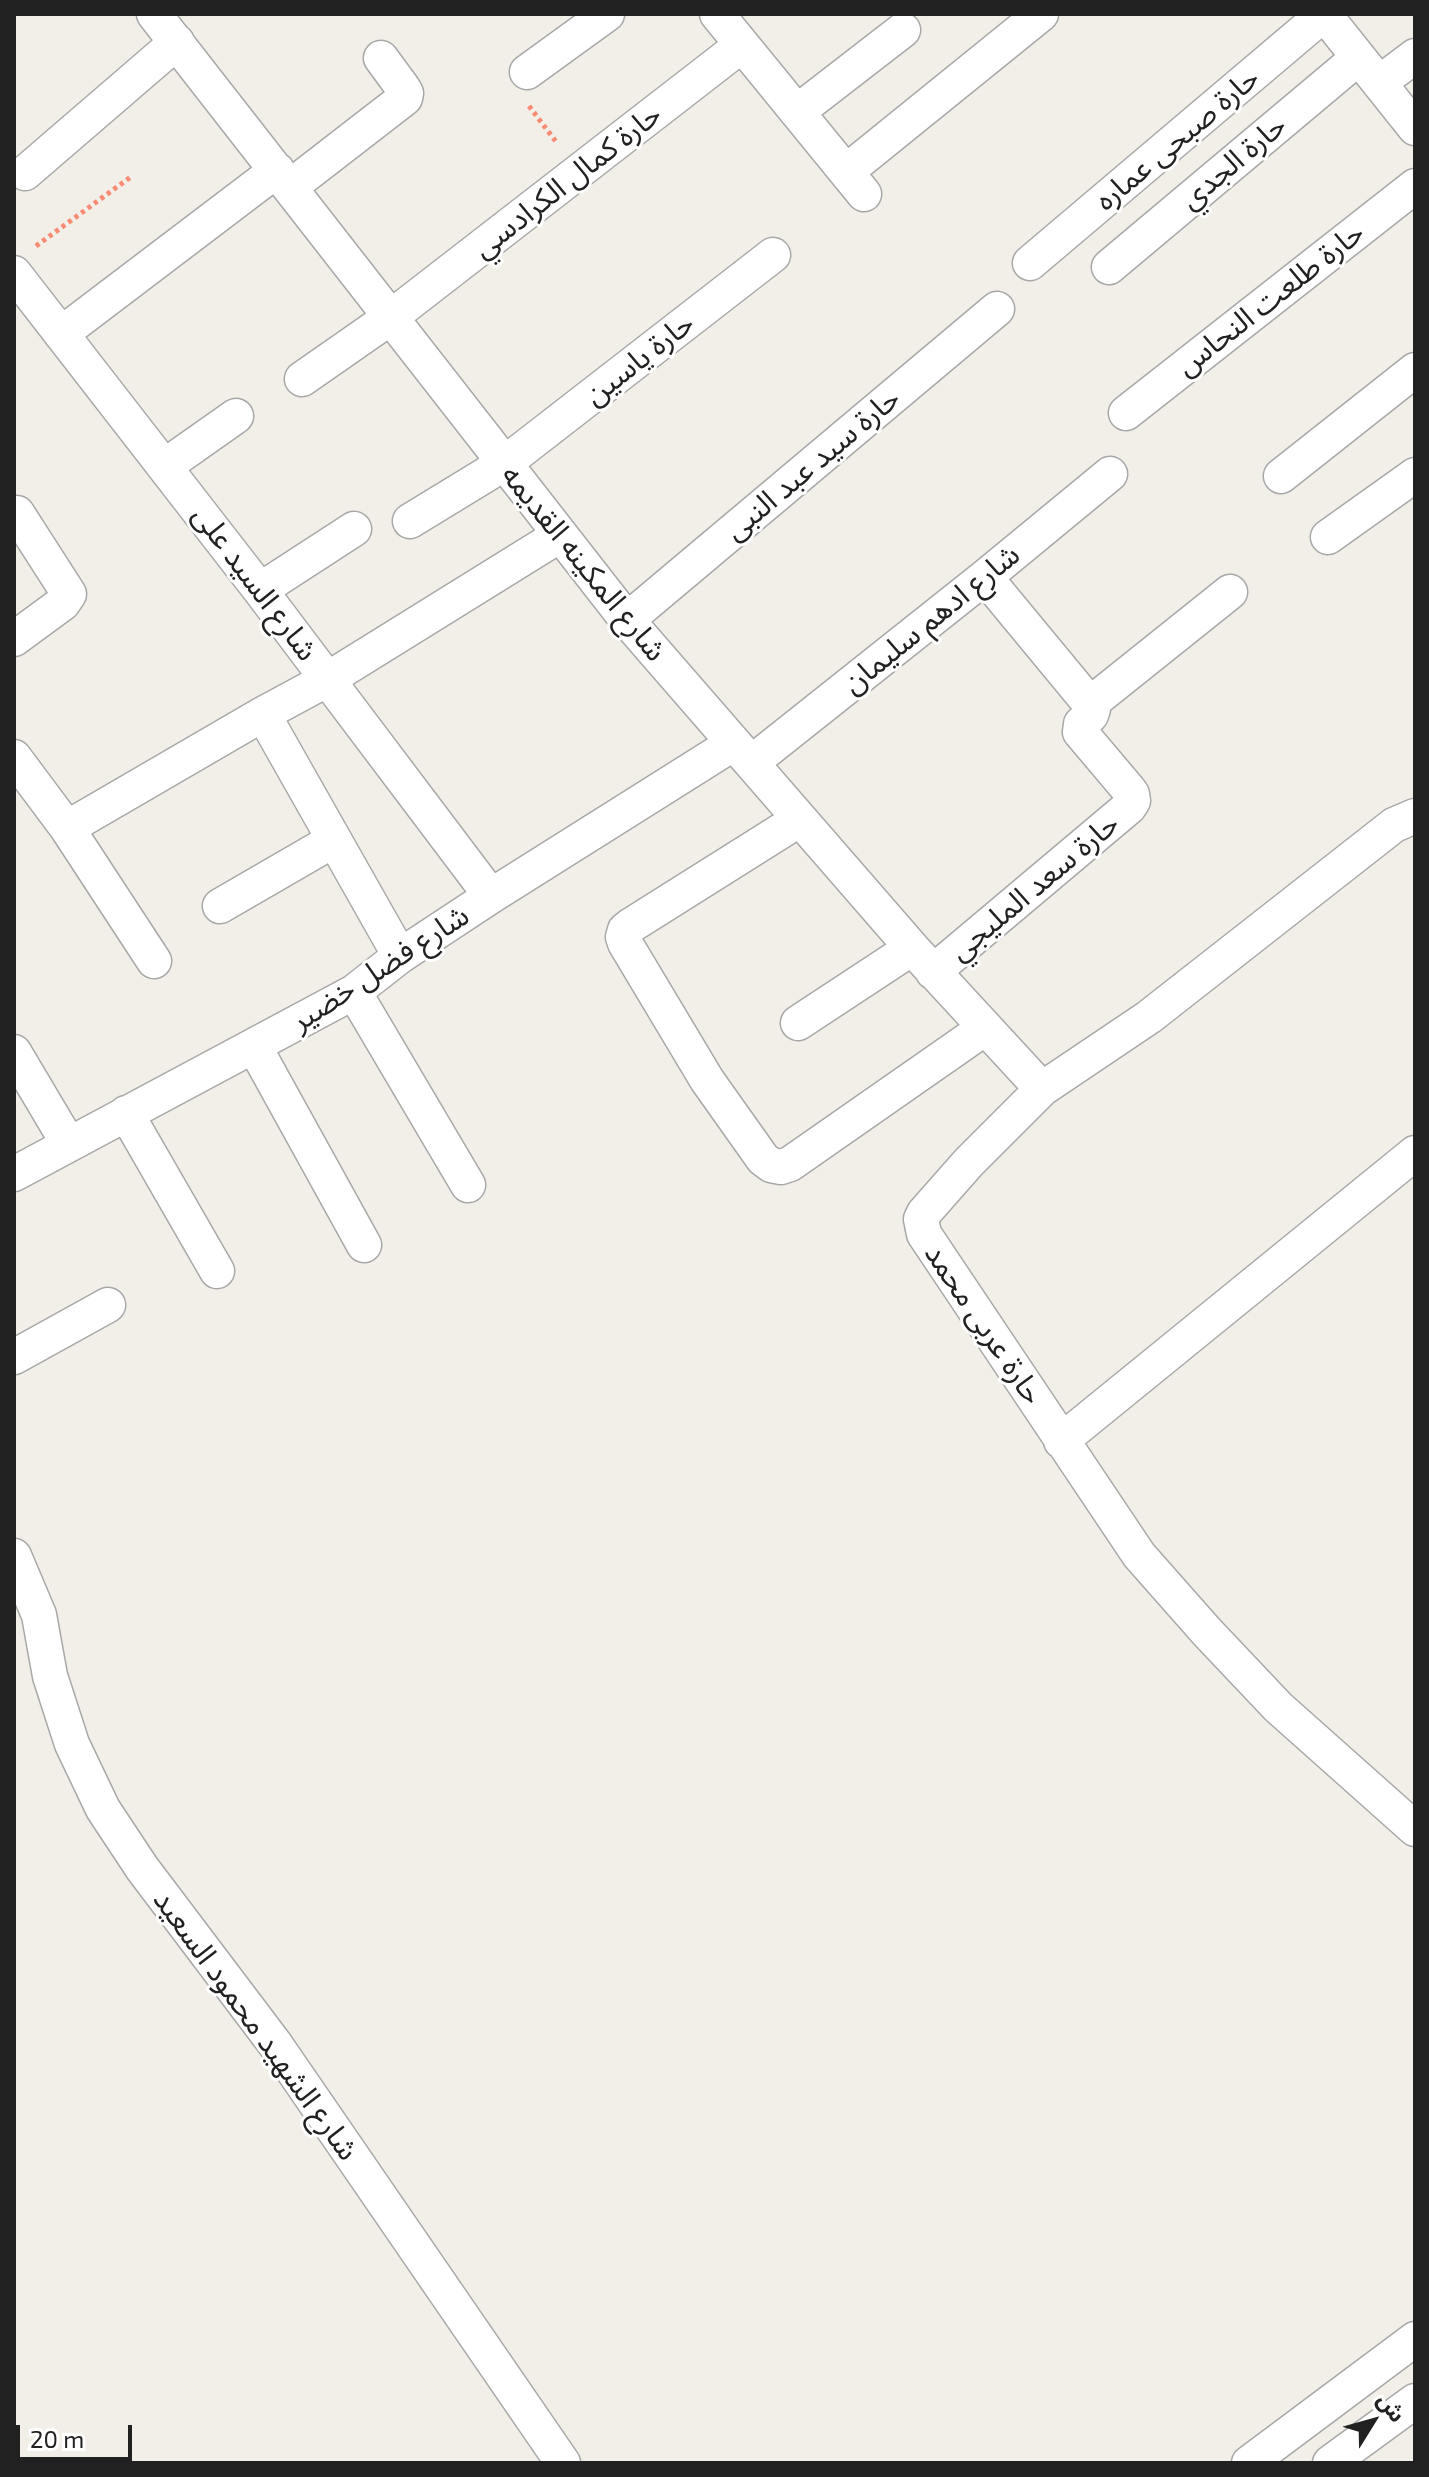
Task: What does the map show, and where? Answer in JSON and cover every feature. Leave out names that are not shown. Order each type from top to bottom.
[{"type":"street","name":"شارع المكينه القديمه","points":[[154,14],[627,620],[923,960],[1042,1089]]},
{"type":"street","points":[[526,87],[607,14]]},
{"type":"street","points":[[717,14],[856,182],[1041,14]]},
{"type":"street","points":[[1328,16],[1415,128]]},
{"type":"street","name":"حارة صبحى عماره","points":[[1030,263],[1328,16]]},
{"type":"street","points":[[797,112],[903,30]]},
{"type":"street","points":[[25,173],[177,42]]},
{"type":"street","name":"حارة كمال الكرادسي","points":[[302,379],[391,317],[742,45]]},
{"type":"street","name":"حارة الجدي","points":[[1109,267],[1369,71],[1415,56]]},
{"type":"street","points":[[61,334],[283,178],[405,98],[403,88],[381,58]]},
{"type":"street","name":"حارة طلعت النحاس","points":[[1126,413],[1415,186]]},
{"type":"street","name":"حارة ياسين","points":[[410,521],[505,463],[773,255]]},
{"type":"street","name":"شارع السيد على","points":[[20,263],[61,334],[260,590],[491,896]]},
{"type":"street","name":"حارة سيد عبد النبى","points":[[627,620],[997,309]]},
{"type":"street","points":[[1281,476],[1415,370]]},
{"type":"street","points":[[165,466],[236,416]]},
{"type":"street","name":"شارع ادهم سليمان","points":[[743,753],[985,577],[1110,474]]},
{"type":"street","points":[[1328,537],[1415,475]]},
{"type":"street","points":[[14,639],[63,603],[69,594],[17,513]]},
{"type":"street","points":[[260,590],[354,529]]},
{"type":"street","points":[[67,828],[328,679],[560,535]]},
{"type":"street","points":[[985,577],[1090,704],[1230,592]]},
{"type":"street","name":"حارة سعد المليجي","points":[[798,1023],[923,960],[1117,817],[1133,801],[1132,794],[1080,732],[1081,724],[1091,715],[1093,709],[1090,704]]},
{"type":"street","points":[[263,714],[400,956]]},
{"type":"street","name":"شارع فضل خضير","points":[[14,1174],[354,992],[400,956],[491,896],[743,753]]},
{"type":"street","points":[[14,757],[67,828],[154,961]]},
{"type":"street","name":"حارة عربى محمد","points":[[1415,816],[1394,825],[1149,1017],[1042,1089],[969,1162],[924,1213],[921,1227],[1139,1555],[1278,1707],[1415,1829]]},
{"type":"street","points":[[800,819],[630,926],[623,937],[707,1080],[763,1159],[781,1167],[790,1164],[985,1028]]},
{"type":"street","points":[[220,906],[334,840]]},
{"type":"street","points":[[354,992],[468,1185]]},
{"type":"street","points":[[254,1046],[364,1245]]},
{"type":"street","points":[[14,1052],[68,1143]]},
{"type":"street","points":[[126,1113],[217,1271]]},
{"type":"street","points":[[1061,1441],[1415,1153]]},
{"type":"street","points":[[14,1357],[108,1305]]},
{"type":"street","name":"شارع الشهيد محمود السعيد","points":[[14,1556],[39,1615],[50,1676],[72,1744],[103,1809],[142,1868],[275,2044],[563,2463]]},
{"type":"street","points":[[1249,2463],[1415,2339]]},
{"type":"street","points":[[1330,2463],[1415,2401]]},
{"type":"path","points":[[526,87],[579,172]]},
{"type":"path","points":[[20,263],[132,176]]}]
